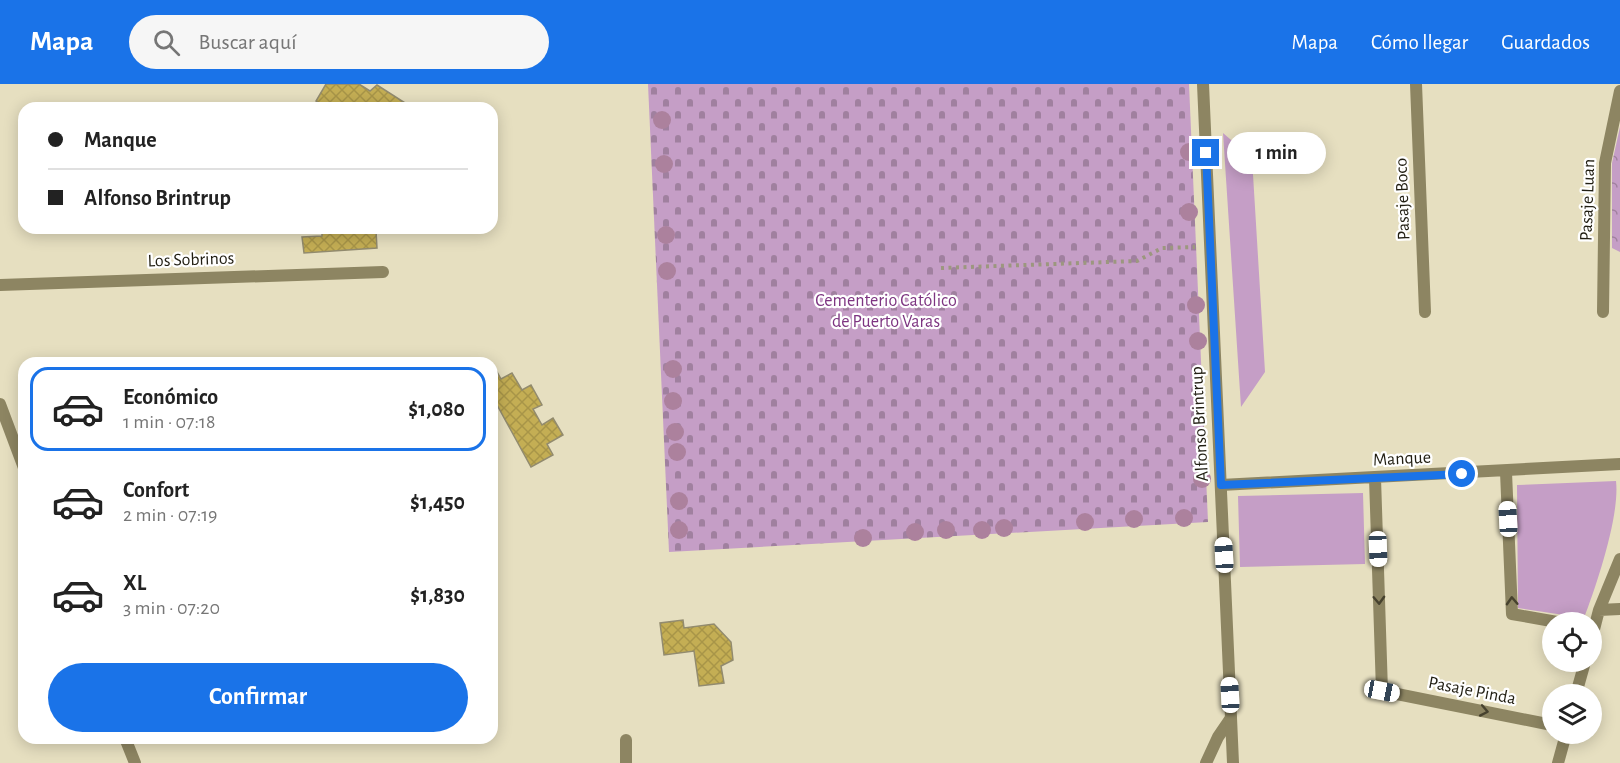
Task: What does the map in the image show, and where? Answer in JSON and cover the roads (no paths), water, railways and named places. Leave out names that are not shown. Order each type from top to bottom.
[{"type":"street","name":"Alfonso Brintrup","points":[[1203,84],[1233,763]]},
{"type":"street","name":"Pasaje Boco","points":[[1416,84],[1425,312]]},
{"type":"street","points":[[1613,84],[1620,85]]},
{"type":"street","name":"Pasaje Luan","points":[[1603,312],[1605,163],[1620,91]]},
{"type":"street","name":"Los Sobrinos","points":[[0,285],[383,272]]},
{"type":"street","points":[[0,405],[18,452]]},
{"type":"street","name":"Manque","points":[[1221,485],[1620,464]]},
{"type":"street","points":[[1506,471],[1512,614],[1542,619]]},
{"type":"street","name":"Pasaje Pinda","points":[[1375,478],[1382,691],[1542,723]]},
{"type":"street","points":[[1620,559],[1599,610],[1620,609]]},
{"type":"street","points":[[1206,763],[1218,737],[1231,718]]},
{"type":"street","points":[[626,740],[626,763]]},
{"type":"street","points":[[127,744],[135,763]]},
{"type":"street","points":[[1558,763],[1563,744]]},
{"type":"park label","name":"Cementerio Católico de Puerto Varas","points":[[886,311]]}]
